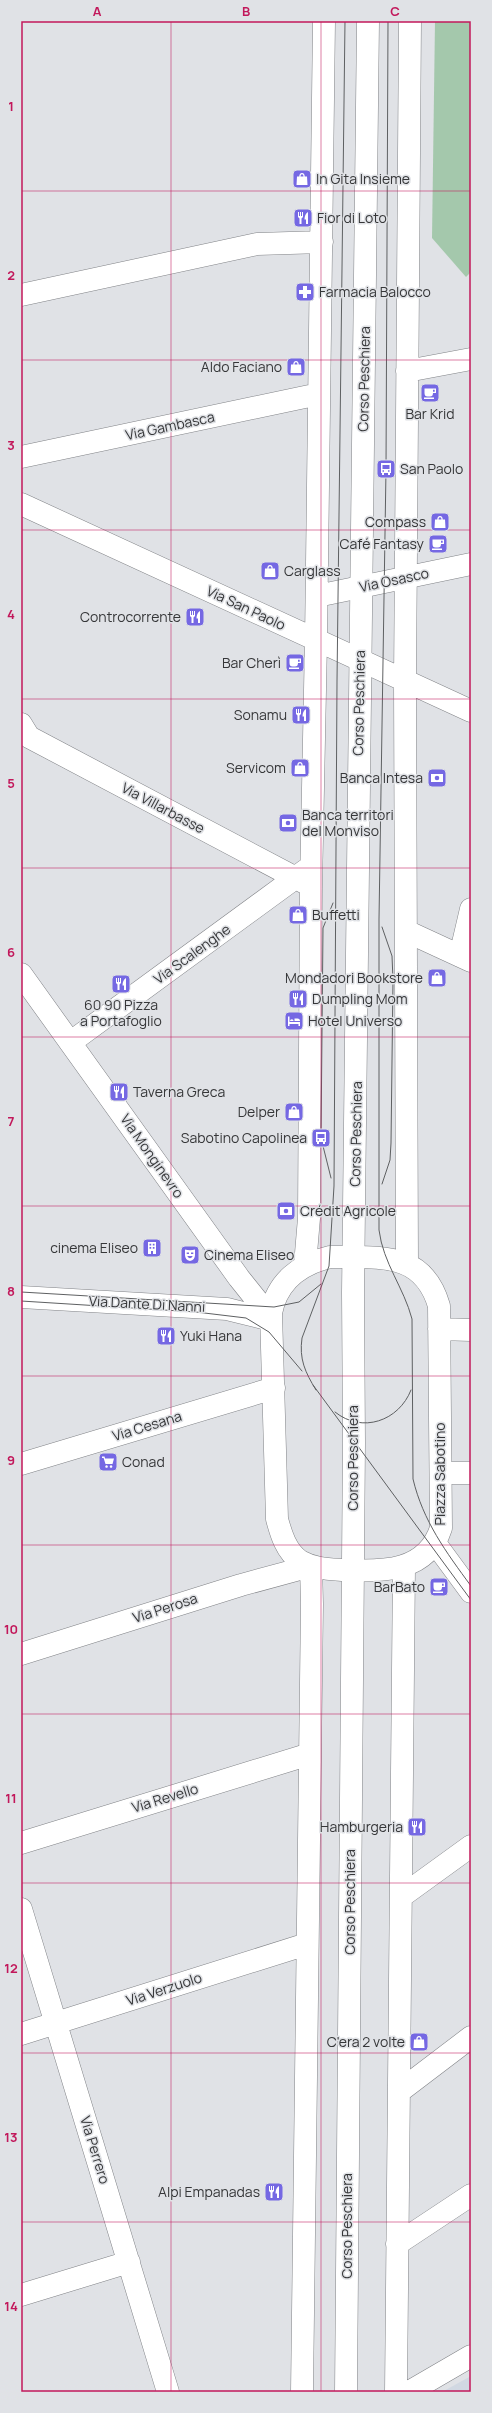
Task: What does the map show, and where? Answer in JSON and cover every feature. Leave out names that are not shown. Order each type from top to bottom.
[{"type":"street","points":[[305,1265],[309,1218],[306,876],[317,596],[324,21]]},
{"type":"street","name":"Corso Peschiera","points":[[346,2392],[354,1443],[353,1258],[368,21]]},
{"type":"street","points":[[407,1264],[405,682],[410,21]]},
{"type":"street","points":[[21,295],[257,244],[322,242]]},
{"type":"street","points":[[407,371],[471,359]]},
{"type":"street","name":"Via Gambasca","points":[[21,457],[319,394]]},
{"type":"street","name":"Via San Paolo","points":[[21,504],[405,682],[471,711]]},
{"type":"street","name":"Via Osasco","points":[[317,596],[406,579],[471,564]]},
{"type":"street","name":"Via Villarbasse","points":[[24,734],[306,876]]},
{"type":"street","name":"Via Scalenghe","points":[[71,1042],[306,876]]},
{"type":"street","points":[[406,931],[466,958],[471,909]]},
{"type":"street","name":"Via Monginevro","points":[[21,974],[239,1278],[271,1319]]},
{"type":"street","name":"Piazza Sabotino","points":[[330,1257],[396,1260],[407,1264],[417,1268],[435,1291],[439,1306],[442,1518],[436,1544],[422,1556],[404,1567],[393,1570],[352,1570],[311,1566],[299,1560],[292,1552],[283,1537],[277,1519],[271,1319],[272,1307],[281,1287],[305,1265],[330,1257]]},
{"type":"street","name":"Via Dante Di Nanni","points":[[21,1297],[227,1309],[271,1319]]},
{"type":"street","points":[[439,1329],[471,1330]]},
{"type":"street","name":"Via Cesana","points":[[21,1464],[274,1388]]},
{"type":"street","points":[[442,1473],[471,1473]]},
{"type":"street","points":[[436,1544],[471,1592]]},
{"type":"street","points":[[302,2392],[312,1604],[311,1566]]},
{"type":"street","name":"Via Perosa","points":[[21,1654],[241,1584],[311,1566]]},
{"type":"street","points":[[396,2392],[404,1567]]},
{"type":"street","name":"Via Revello","points":[[21,1843],[310,1754]]},
{"type":"street","points":[[402,1896],[471,1846]]},
{"type":"street","name":"Via Perrero","points":[[21,1909],[168,2392]]},
{"type":"street","name":"Via Verzuolo","points":[[21,2034],[308,1944]]},
{"type":"street","points":[[400,2090],[471,2037]]},
{"type":"street","points":[[397,2244],[471,2195]]},
{"type":"street","points":[[21,2295],[129,2262]]},
{"type":"street","points":[[408,2392],[471,2356]]},
{"type":"shaded area","points":[[471,2376],[471,2392],[442,2392]]},
{"type":"green space","points":[[435,21],[471,21],[471,272],[466,277],[432,238]]},
{"type":"tram line","points":[[316,1390],[304,1365],[301,1346],[302,1338],[329,1266],[334,1186],[337,681],[345,21]]},
{"type":"tram line","points":[[388,21],[386,469],[379,919],[379,1230],[381,1242],[389,1264],[412,1319],[413,1479],[423,1509],[436,1536],[471,1586]]},
{"type":"tram line","points":[[331,1178],[321,1138],[323,928],[333,903]]},
{"type":"tram line","points":[[382,927],[392,956],[393,980],[391,1143],[390,1160],[382,1184]]},
{"type":"tram line","points":[[21,1292],[274,1307],[299,1302],[321,1284]]},
{"type":"tram line","points":[[21,1301],[196,1312],[246,1318],[269,1332],[302,1371]]},
{"type":"tram line","points":[[313,1385],[471,1600]]},
{"type":"tram line","points":[[335,1412],[346,1419],[357,1422],[368,1423],[379,1421],[398,1410],[411,1390]]},
{"type":"place","name":"In Gita Insieme","points":[[302,179]]},
{"type":"place","name":"Fior di Loto","points":[[303,218]]},
{"type":"place","name":"Farmacia Balocco","points":[[305,292]]},
{"type":"place","name":"Aldo Faciano","points":[[296,367]]},
{"type":"place","name":"Bar Krid","points":[[430,393]]},
{"type":"place","name":"San Paolo","points":[[386,469]]},
{"type":"place","name":"Compass","points":[[440,522]]},
{"type":"place","name":"Café Fantasy","points":[[438,544]]},
{"type":"place","name":"Carglass","points":[[270,571]]},
{"type":"place","name":"Controcorrente","points":[[195,617]]},
{"type":"place","name":"Bar Cherì","points":[[295,663]]},
{"type":"place","name":"Sonamu","points":[[301,715]]},
{"type":"place","name":"Servicom","points":[[300,768]]},
{"type":"place","name":"Banca Intesa","points":[[437,778]]},
{"type":"place","name":"Banca territori del Monviso","points":[[288,823]]},
{"type":"place","name":"Buffetti","points":[[298,915]]},
{"type":"place","name":"Mondadori Bookstore","points":[[437,978]]},
{"type":"place","name":"60 90 Pizza a Portafoglio","points":[[121,984]]},
{"type":"place","name":"Dumpling Mom","points":[[298,999]]},
{"type":"place","name":"Hotel Universo","points":[[294,1021]]},
{"type":"place","name":"Taverna Greca","points":[[119,1092]]},
{"type":"place","name":"Delper","points":[[294,1112]]},
{"type":"place","name":"Sabotino Capolinea","points":[[321,1138]]},
{"type":"place","name":"Crédit Agricole","points":[[286,1211]]},
{"type":"place","name":"cinema Eliseo","points":[[152,1248]]},
{"type":"place","name":"Cinema Eliseo","points":[[190,1255]]},
{"type":"place","name":"Yuki Hana","points":[[166,1336]]},
{"type":"place","name":"Conad","points":[[108,1462]]},
{"type":"place","name":"BarBato","points":[[439,1587]]},
{"type":"place","name":"Hamburgeria","points":[[417,1827]]},
{"type":"place","name":"C'era 2 volte","points":[[419,2042]]},
{"type":"place","name":"Alpi Empanadas","points":[[274,2192]]}]
